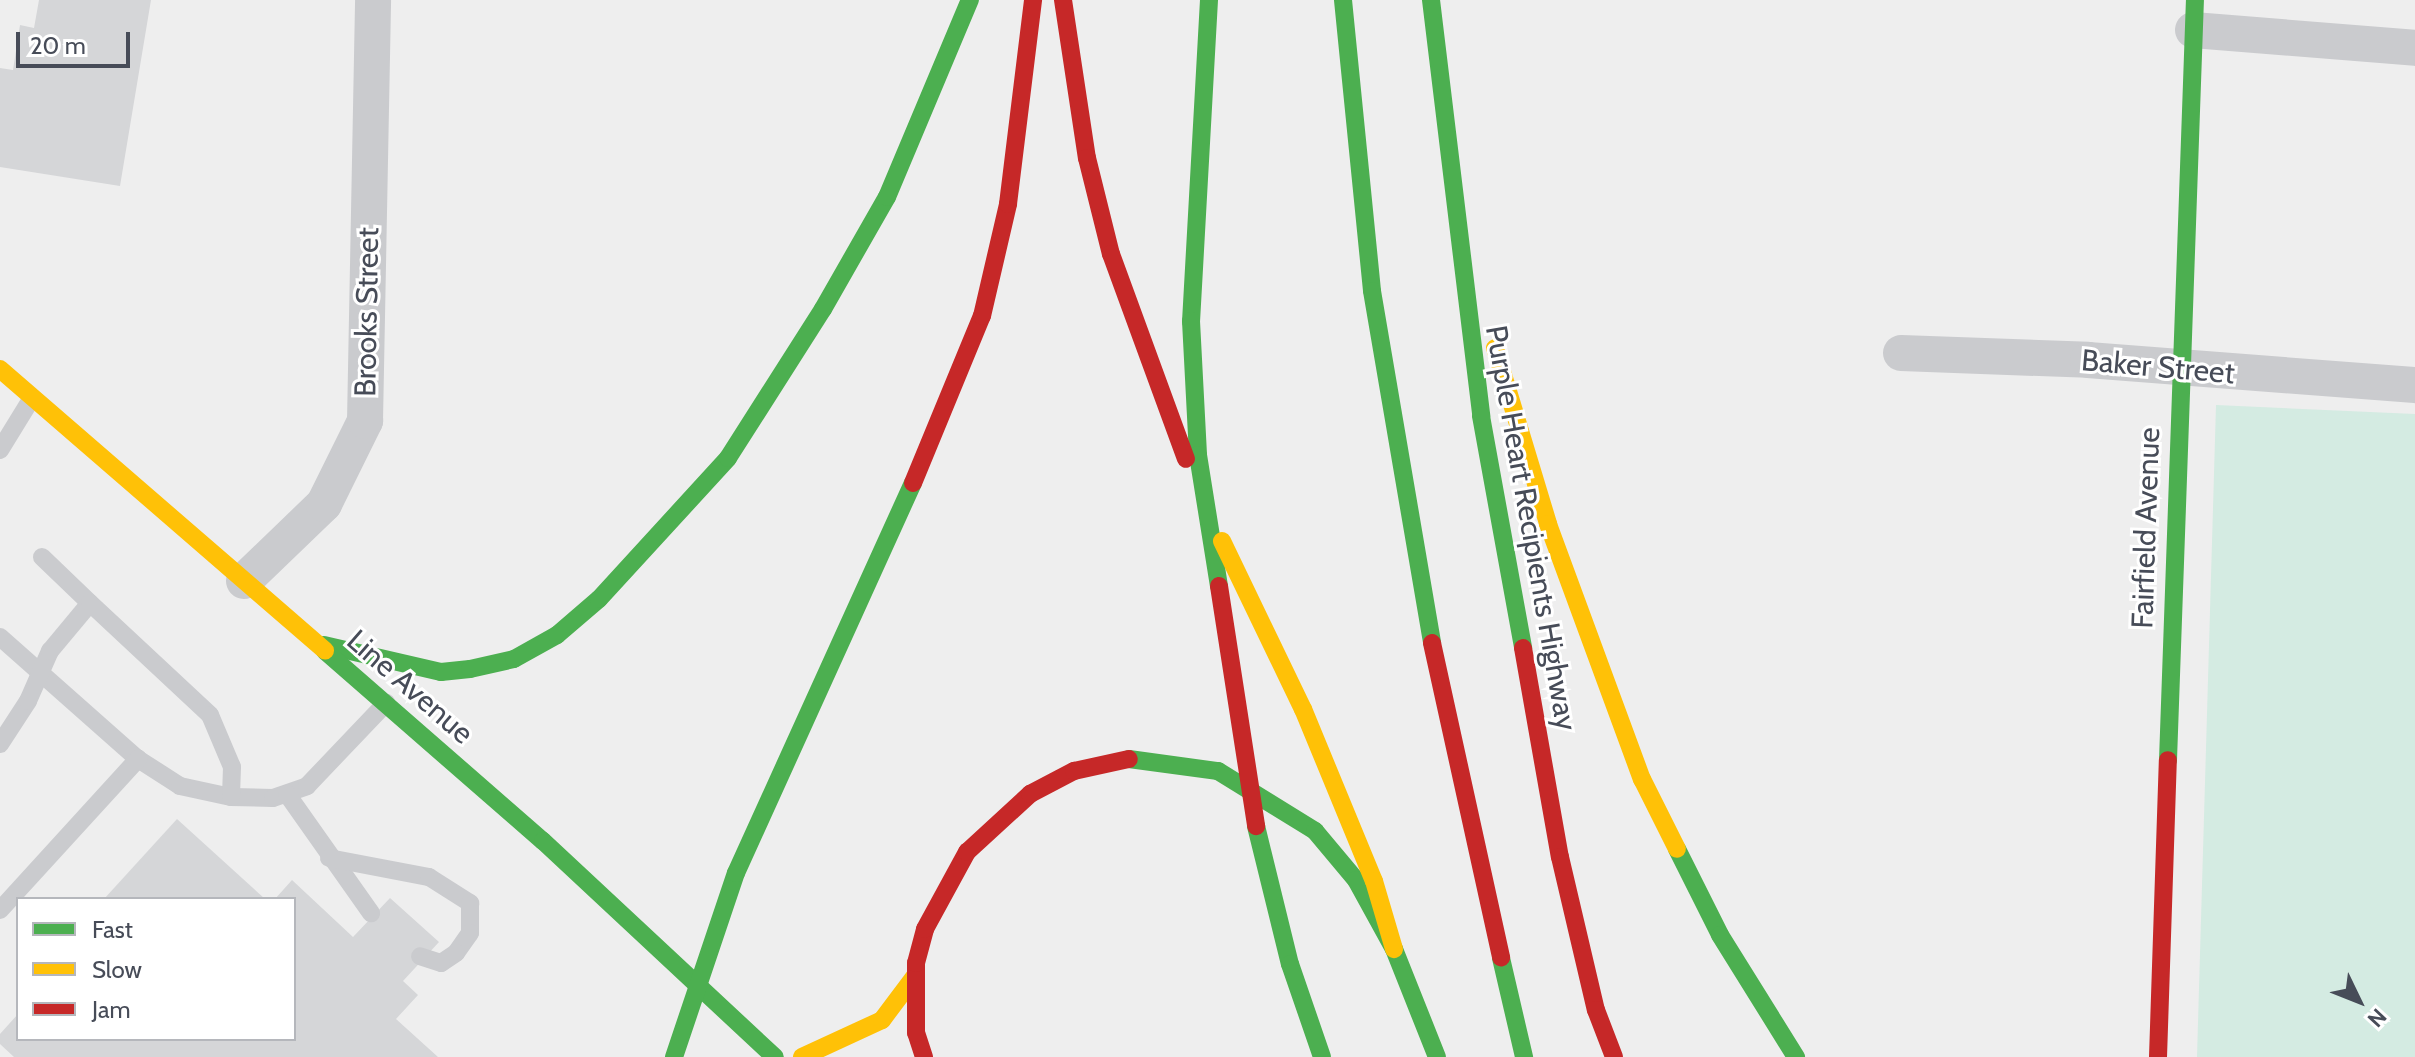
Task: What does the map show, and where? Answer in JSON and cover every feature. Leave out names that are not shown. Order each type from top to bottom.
[{"type":"main road","points":[[319,643],[441,672],[470,669],[514,659],[557,635],[599,599],[728,458],[823,309],[887,197],[941,79],[970,0]]},
{"type":"main road","points":[[674,1057],[736,873],[963,371],[982,316],[1008,204],[1033,0]]},
{"type":"main road","points":[[1063,0],[1087,158],[1111,254],[1139,336],[1187,461],[1309,723],[1374,881],[1394,949],[1437,1057]]},
{"type":"main road","points":[[1209,0],[1191,321],[1198,455],[1260,851],[1290,964],[1322,1057]]},
{"type":"main road","points":[[1343,0],[1372,291],[1412,534],[1452,752],[1524,1057]]},
{"type":"main road","name":"Purple Heart Recipients Highway","points":[[1431,0],[1481,416],[1529,695],[1596,1010],[1614,1057]]},
{"type":"main road","name":"Fairfield Avenue","points":[[2158,1057],[2179,368],[2194,15]]},
{"type":"main road","points":[[1450,176],[1548,524],[1642,779],[1720,935],[1796,1057]]},
{"type":"main road","name":"Line Avenue","points":[[0,369],[319,643],[543,841],[775,1057]]},
{"type":"main road","points":[[924,1057],[916,1033],[915,976],[925,929],[947,883],[991,826],[1030,794],[1074,771],[1123,759],[1170,761],[1218,771],[1270,799],[1338,856],[1394,949]]},
{"type":"main road","points":[[802,1057],[882,1020],[915,976]]},
{"type":"main road","points":[[1596,1010],[1601,1057]]},
{"type":"street","name":"Brooks Street","points":[[244,581],[324,504],[365,421],[373,0]]},
{"type":"street","points":[[2194,15],[2415,48]]},
{"type":"street","name":"Baker Street","points":[[1901,353],[2415,385]]},
{"type":"lane","points":[[0,450],[34,396]]},
{"type":"lane","points":[[42,557],[210,715],[229,754],[231,797]]},
{"type":"lane","points":[[0,744],[50,651],[90,603]]},
{"type":"lane","points":[[0,637],[138,759],[180,786],[231,797],[287,794],[307,786],[386,703]]},
{"type":"lane","points":[[0,910],[138,759]]},
{"type":"lane","points":[[287,794],[329,858],[371,913]]},
{"type":"lane","points":[[329,858],[429,877],[470,903],[470,933],[456,953],[441,963],[420,956]]},
{"type":"green space","points":[[2216,405],[2415,414],[2415,1057],[2197,1057]]},
{"type":"building","points":[[39,0],[151,0],[120,186],[0,167],[0,68],[13,70],[20,25],[34,28]]},
{"type":"building","points":[[177,819],[263,897],[106,897]]},
{"type":"building","points":[[292,880],[353,937],[390,898],[439,942],[403,981],[418,995],[396,1019],[438,1057],[14,1057],[0,1044],[0,1034],[16,1016],[16,1041],[296,1041],[296,897],[277,897]]},
{"type":"traffic: fast","points":[[324,645],[441,672],[470,669],[514,659],[557,635],[599,599],[728,458],[823,309],[887,197],[970,0]]},
{"type":"traffic: fast","points":[[1209,0],[1191,321],[1198,455],[1219,586]]},
{"type":"traffic: fast","points":[[1343,0],[1372,291],[1432,643]]},
{"type":"traffic: fast","points":[[1431,0],[1481,416],[1523,648]]},
{"type":"traffic: fast","points":[[2168,760],[2195,0]]},
{"type":"traffic: fast","points":[[674,1057],[736,873],[913,483]]},
{"type":"traffic: fast","points":[[325,651],[543,841],[775,1057]]},
{"type":"traffic: fast","points":[[1129,759],[1218,771],[1315,831],[1356,880],[1394,949],[1437,1057]]},
{"type":"traffic: fast","points":[[1256,826],[1290,964],[1322,1057]]},
{"type":"traffic: fast","points":[[1677,849],[1720,935],[1796,1057]]},
{"type":"traffic: fast","points":[[1501,958],[1524,1057]]},
{"type":"traffic: slow","points":[[1495,348],[1548,524],[1642,779],[1677,849]]},
{"type":"traffic: slow","points":[[0,369],[325,651]]},
{"type":"traffic: slow","points":[[1222,541],[1303,709],[1374,881],[1394,949]]},
{"type":"traffic: slow","points":[[802,1057],[882,1020],[915,976]]},
{"type":"traffic: jam","points":[[913,483],[982,316],[1008,204],[1033,0]]},
{"type":"traffic: jam","points":[[1063,0],[1087,158],[1111,254],[1186,459]]},
{"type":"traffic: jam","points":[[1219,586],[1256,826]]},
{"type":"traffic: jam","points":[[1432,643],[1501,958]]},
{"type":"traffic: jam","points":[[1523,648],[1560,857],[1596,1010],[1614,1057]]},
{"type":"traffic: jam","points":[[924,1057],[916,1033],[916,963],[925,929],[967,852],[1030,794],[1074,771],[1129,759]]},
{"type":"traffic: jam","points":[[2158,1057],[2168,760]]}]
